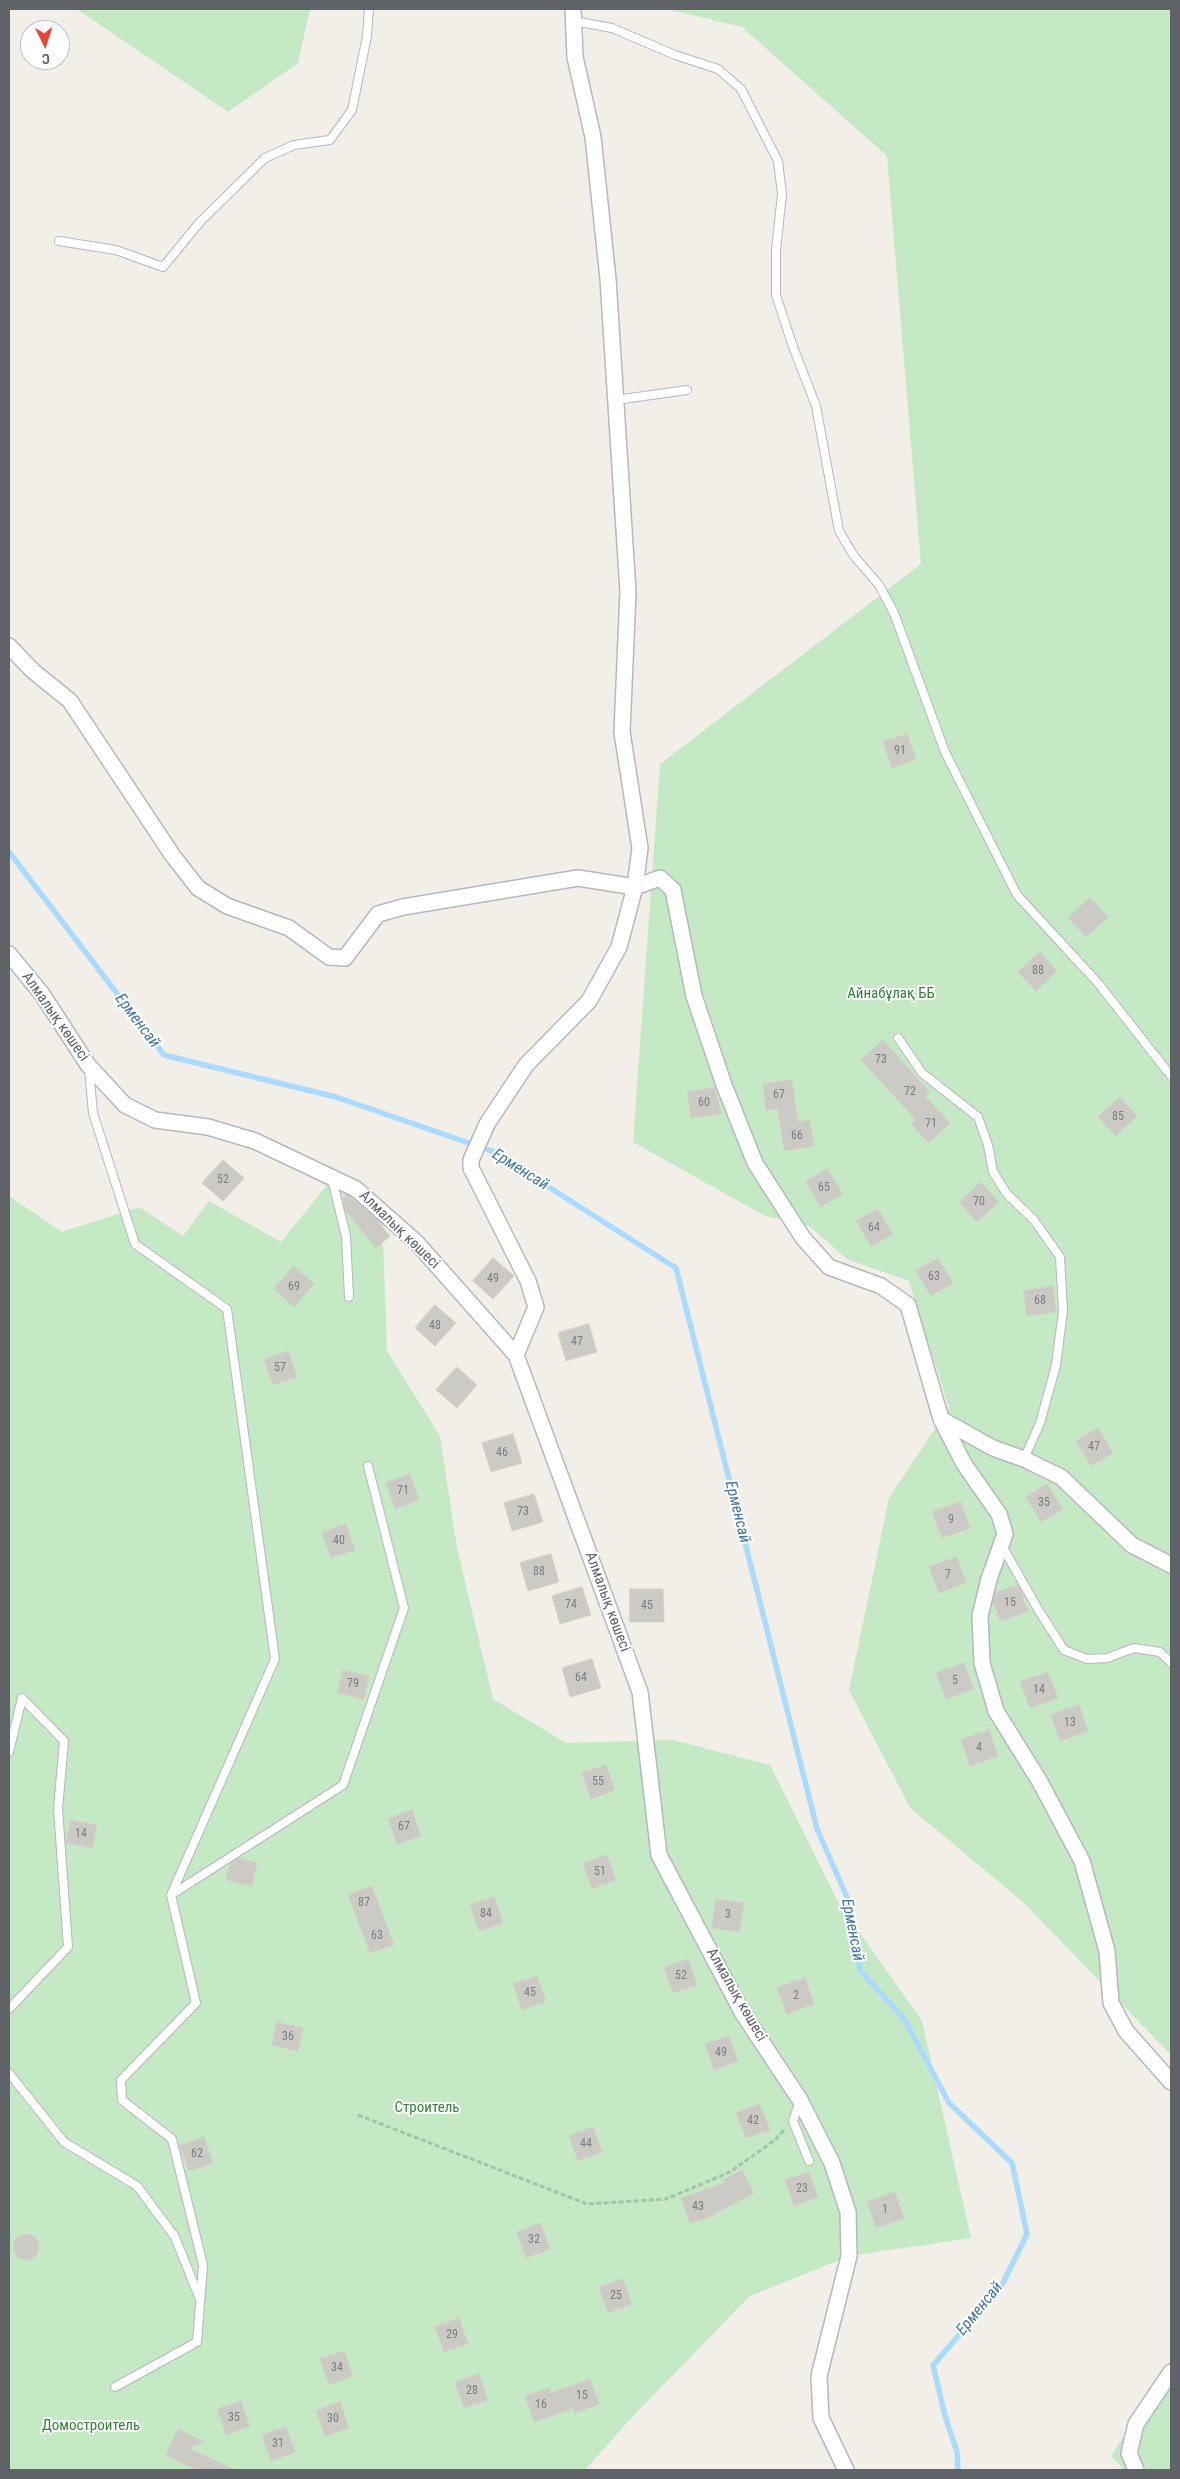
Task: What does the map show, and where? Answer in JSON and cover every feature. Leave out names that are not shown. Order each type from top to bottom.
[{"type":"street","points":[[516,1355],[536,1308],[528,1281],[470,1168],[471,1160],[487,1124],[526,1065],[589,1001],[619,947],[635,887],[640,848],[622,732],[628,592],[608,279],[593,137],[575,57],[573,15]]},
{"type":"street","points":[[9,646],[33,671],[70,701],[172,856],[198,888],[227,906],[289,928],[329,956],[346,958],[378,914],[403,907],[578,878],[635,887],[660,878],[673,890],[694,996],[724,1085],[755,1163],[803,1238],[829,1267],[881,1286],[908,1305],[941,1419],[964,1464],[999,1514],[1004,1534],[989,1579],[980,1616],[982,1663],[996,1711],[1040,1782],[1082,1861],[1107,1951],[1111,2003],[1126,2031],[1171,2082]]},
{"type":"street","name":"Алмалық көшесі","points":[[9,954],[42,994],[88,1065],[125,1105],[155,1120],[208,1127],[255,1141],[356,1189],[416,1242],[516,1355],[640,1692],[659,1855],[742,2012],[800,2100],[832,2163],[848,2212],[849,2256],[818,2376],[820,2418],[846,2470]]},
{"type":"street","points":[[941,1419],[993,1448],[1024,1459],[1061,1477],[1132,1545],[1171,1565]]},
{"type":"street","points":[[1136,2470],[1129,2453],[1136,2424],[1171,2372]]},
{"type":"lane","points":[[59,241],[116,250],[163,267],[200,222],[265,158],[294,145],[330,140],[352,110],[367,36],[369,9]]},
{"type":"lane","points":[[573,15],[612,28],[675,55],[718,68],[741,89],[778,161],[782,194],[776,250],[776,295],[792,344],[816,406],[839,531],[854,556],[879,586],[894,614],[945,752],[1017,895],[1098,983],[1171,1076]]},
{"type":"lane","points":[[616,400],[687,390]]},
{"type":"lane","points":[[898,1038],[922,1073],[978,1117],[988,1145],[993,1172],[1007,1194],[1034,1220],[1060,1257],[1063,1311],[1056,1365],[1040,1423],[1024,1459]]},
{"type":"lane","points":[[88,1065],[94,1113],[135,1244],[227,1309],[275,1659],[172,1895],[196,2003],[121,2080],[122,2100],[172,2139],[203,2265],[197,2342],[115,2387]]},
{"type":"lane","points":[[332,1179],[346,1236],[349,1297]]},
{"type":"lane","points":[[172,1895],[343,1785],[404,1608],[368,1466]]},
{"type":"lane","points":[[1001,1544],[1039,1611],[1064,1650],[1087,1660],[1107,1658],[1134,1648],[1160,1652],[1171,1663]]},
{"type":"lane","points":[[9,1752],[22,1698],[64,1741],[58,1808],[68,1947],[9,2009]]},
{"type":"lane","points":[[9,2074],[64,2142],[137,2186],[175,2236],[200,2299]]},
{"type":"lane","points":[[800,2100],[793,2121],[809,2161]]},
{"type":"path","points":[[358,2115],[587,2204],[666,2199],[730,2172],[775,2140],[793,2121]]},
{"type":"green space","points":[[77,9],[310,9],[298,63],[228,112]]},
{"type":"green space","name":"Айнабұлақ ББ","points":[[667,9],[1171,9],[1171,2055],[1023,1902],[910,1808],[849,1690],[889,1498],[949,1408],[909,1281],[847,1259],[809,1226],[765,1216],[633,1142],[660,764],[921,564],[887,156],[742,27]]},
{"type":"green space","name":"Строитель","points":[[332,1179],[382,1212],[387,1351],[440,1436],[457,1548],[493,1699],[566,1743],[673,1740],[770,1765],[838,1902],[922,2021],[971,2238],[849,2256],[750,2296],[633,2416],[585,2470],[9,2470],[9,1196],[62,1232],[139,1207],[183,1236],[209,1201],[281,1242]]},
{"type":"green space","points":[[1171,2362],[1171,2470],[1125,2470],[1111,2456]]},
{"type":"building","points":[[907,734],[916,759],[892,768],[883,742]]},
{"type":"building","points":[[1090,898],[1108,917],[1086,937],[1068,918]]},
{"type":"building","points":[[1040,952],[1057,971],[1036,991],[1018,972]]},
{"type":"building","points":[[883,1040],[930,1092],[925,1096],[950,1123],[929,1143],[911,1124],[916,1120],[861,1060]]},
{"type":"building","points":[[792,1080],[798,1122],[810,1120],[814,1146],[784,1151],[778,1109],[766,1110],[763,1084]]},
{"type":"building","points":[[715,1088],[721,1114],[691,1118],[687,1092]]},
{"type":"building","points":[[1120,1097],[1137,1116],[1116,1136],[1098,1117]]},
{"type":"building","points":[[223,1160],[244,1178],[223,1201],[202,1183]]},
{"type":"building","points":[[827,1169],[843,1194],[821,1207],[806,1182]]},
{"type":"building","points":[[981,1182],[999,1202],[977,1222],[959,1202]]},
{"type":"building","points":[[347,1195],[376,1219],[390,1236],[376,1248],[345,1210],[343,1199]]},
{"type":"building","points":[[878,1209],[893,1234],[871,1247],[856,1221]]},
{"type":"building","points":[[493,1258],[514,1276],[493,1299],[473,1281]]},
{"type":"building","points":[[938,1258],[953,1283],[931,1296],[916,1271]]},
{"type":"building","points":[[294,1266],[314,1284],[294,1307],[274,1289]]},
{"type":"building","points":[[1053,1286],[1056,1312],[1027,1316],[1023,1291]]},
{"type":"building","points":[[435,1305],[456,1323],[435,1346],[415,1328]]},
{"type":"building","points":[[589,1324],[597,1352],[566,1361],[558,1333]]},
{"type":"building","points":[[288,1351],[297,1377],[273,1385],[264,1360]]},
{"type":"building","points":[[457,1367],[477,1385],[457,1408],[436,1390]]},
{"type":"building","points":[[1098,1428],[1113,1453],[1091,1466],[1076,1441]]},
{"type":"building","points":[[513,1434],[522,1463],[491,1472],[482,1443]]},
{"type":"building","points":[[410,1474],[419,1500],[395,1509],[386,1483]]},
{"type":"building","points":[[1047,1484],[1063,1509],[1041,1522],[1026,1497]]},
{"type":"building","points":[[534,1494],[543,1522],[512,1531],[504,1503]]},
{"type":"building","points":[[961,1502],[970,1528],[942,1538],[932,1512]]},
{"type":"building","points":[[346,1524],[355,1550],[331,1558],[322,1533]]},
{"type":"building","points":[[551,1554],[559,1582],[528,1591],[520,1563]]},
{"type":"building","points":[[957,1557],[966,1583],[939,1593],[929,1567]]},
{"type":"building","points":[[1018,1585],[1028,1611],[1000,1621],[993,1601],[995,1593]]},
{"type":"building","points":[[582,1587],[591,1615],[560,1624],[552,1596]]},
{"type":"building","points":[[630,1589],[663,1589],[664,1622],[630,1622]]},
{"type":"building","points":[[592,1659],[601,1688],[570,1697],[562,1668]]},
{"type":"building","points":[[964,1663],[974,1689],[946,1699],[936,1673]]},
{"type":"building","points":[[343,1670],[369,1676],[364,1699],[338,1693]]},
{"type":"building","points":[[1048,1672],[1058,1698],[1030,1708],[1020,1682]]},
{"type":"building","points":[[1079,1705],[1088,1731],[1060,1741],[1051,1715]]},
{"type":"building","points":[[989,1730],[998,1756],[970,1766],[961,1740]]},
{"type":"building","points":[[606,1765],[615,1790],[591,1799],[582,1773]]},
{"type":"building","points":[[412,1810],[421,1836],[397,1844],[388,1819]]},
{"type":"building","points":[[71,1820],[97,1825],[92,1848],[66,1843]]},
{"type":"building","points":[[607,1855],[616,1880],[592,1889],[583,1863]]},
{"type":"building","points":[[239,1858],[257,1863],[252,1886],[226,1880],[230,1864]]},
{"type":"building","points":[[372,1886],[394,1945],[370,1953],[348,1895]]},
{"type":"building","points":[[494,1897],[503,1923],[479,1931],[470,1905]]},
{"type":"building","points":[[716,1899],[744,1903],[739,1932],[712,1928]]},
{"type":"building","points":[[688,1959],[697,1985],[673,1993],[664,1968]]},
{"type":"building","points":[[537,1976],[546,2001],[522,2010],[513,1984]]},
{"type":"building","points":[[805,1978],[814,2004],[787,2014],[777,1988]]},
{"type":"building","points":[[277,2022],[303,2028],[298,2051],[272,2045]]},
{"type":"building","points":[[729,2036],[738,2061],[714,2070],[705,2044]]},
{"type":"building","points":[[760,2104],[770,2130],[746,2138],[736,2113]]},
{"type":"building","points":[[593,2127],[602,2152],[578,2161],[569,2136]]},
{"type":"building","points":[[204,2137],[213,2163],[189,2171],[180,2146]]},
{"type":"building","points":[[742,2170],[754,2193],[714,2215],[690,2224],[681,2198],[725,2183],[723,2180]]},
{"type":"building","points":[[809,2172],[818,2197],[794,2206],[785,2180]]},
{"type":"building","points":[[895,2192],[904,2218],[876,2228],[867,2202]]},
{"type":"building","points":[[541,2223],[550,2249],[526,2258],[517,2232]]},
{"type":"building","points":[[26,2234],[35,2238],[39,2247],[35,2256],[26,2260],[17,2256],[13,2247],[17,2238]]},
{"type":"building","points":[[623,2279],[632,2304],[608,2313],[599,2287]]},
{"type":"building","points":[[459,2318],[468,2344],[444,2352],[435,2327]]},
{"type":"building","points":[[344,2351],[353,2376],[329,2385],[320,2359]]},
{"type":"building","points":[[479,2374],[488,2400],[464,2408],[455,2383]]},
{"type":"building","points":[[590,2379],[599,2404],[575,2413],[573,2408],[534,2422],[525,2396],[549,2388],[551,2393]]},
{"type":"building","points":[[241,2401],[250,2426],[226,2435],[217,2409]]},
{"type":"building","points":[[340,2402],[349,2428],[325,2436],[316,2411]]},
{"type":"building","points":[[286,2427],[295,2452],[271,2461],[262,2435]]},
{"type":"building","points":[[178,2429],[204,2442],[188,2448],[235,2470],[197,2470],[166,2455]]},
{"type":"waterway","name":"Ерменсай","points":[[9,852],[164,1055],[336,1097],[492,1151],[676,1268],[817,1829],[850,1904],[860,1970],[905,2020],[949,2103],[1012,2163],[1027,2234],[1001,2287],[933,2365],[945,2416],[957,2452],[958,2470]]},
{"type":"park label","name":"Домостроитель","points":[[91,2426]]}]
